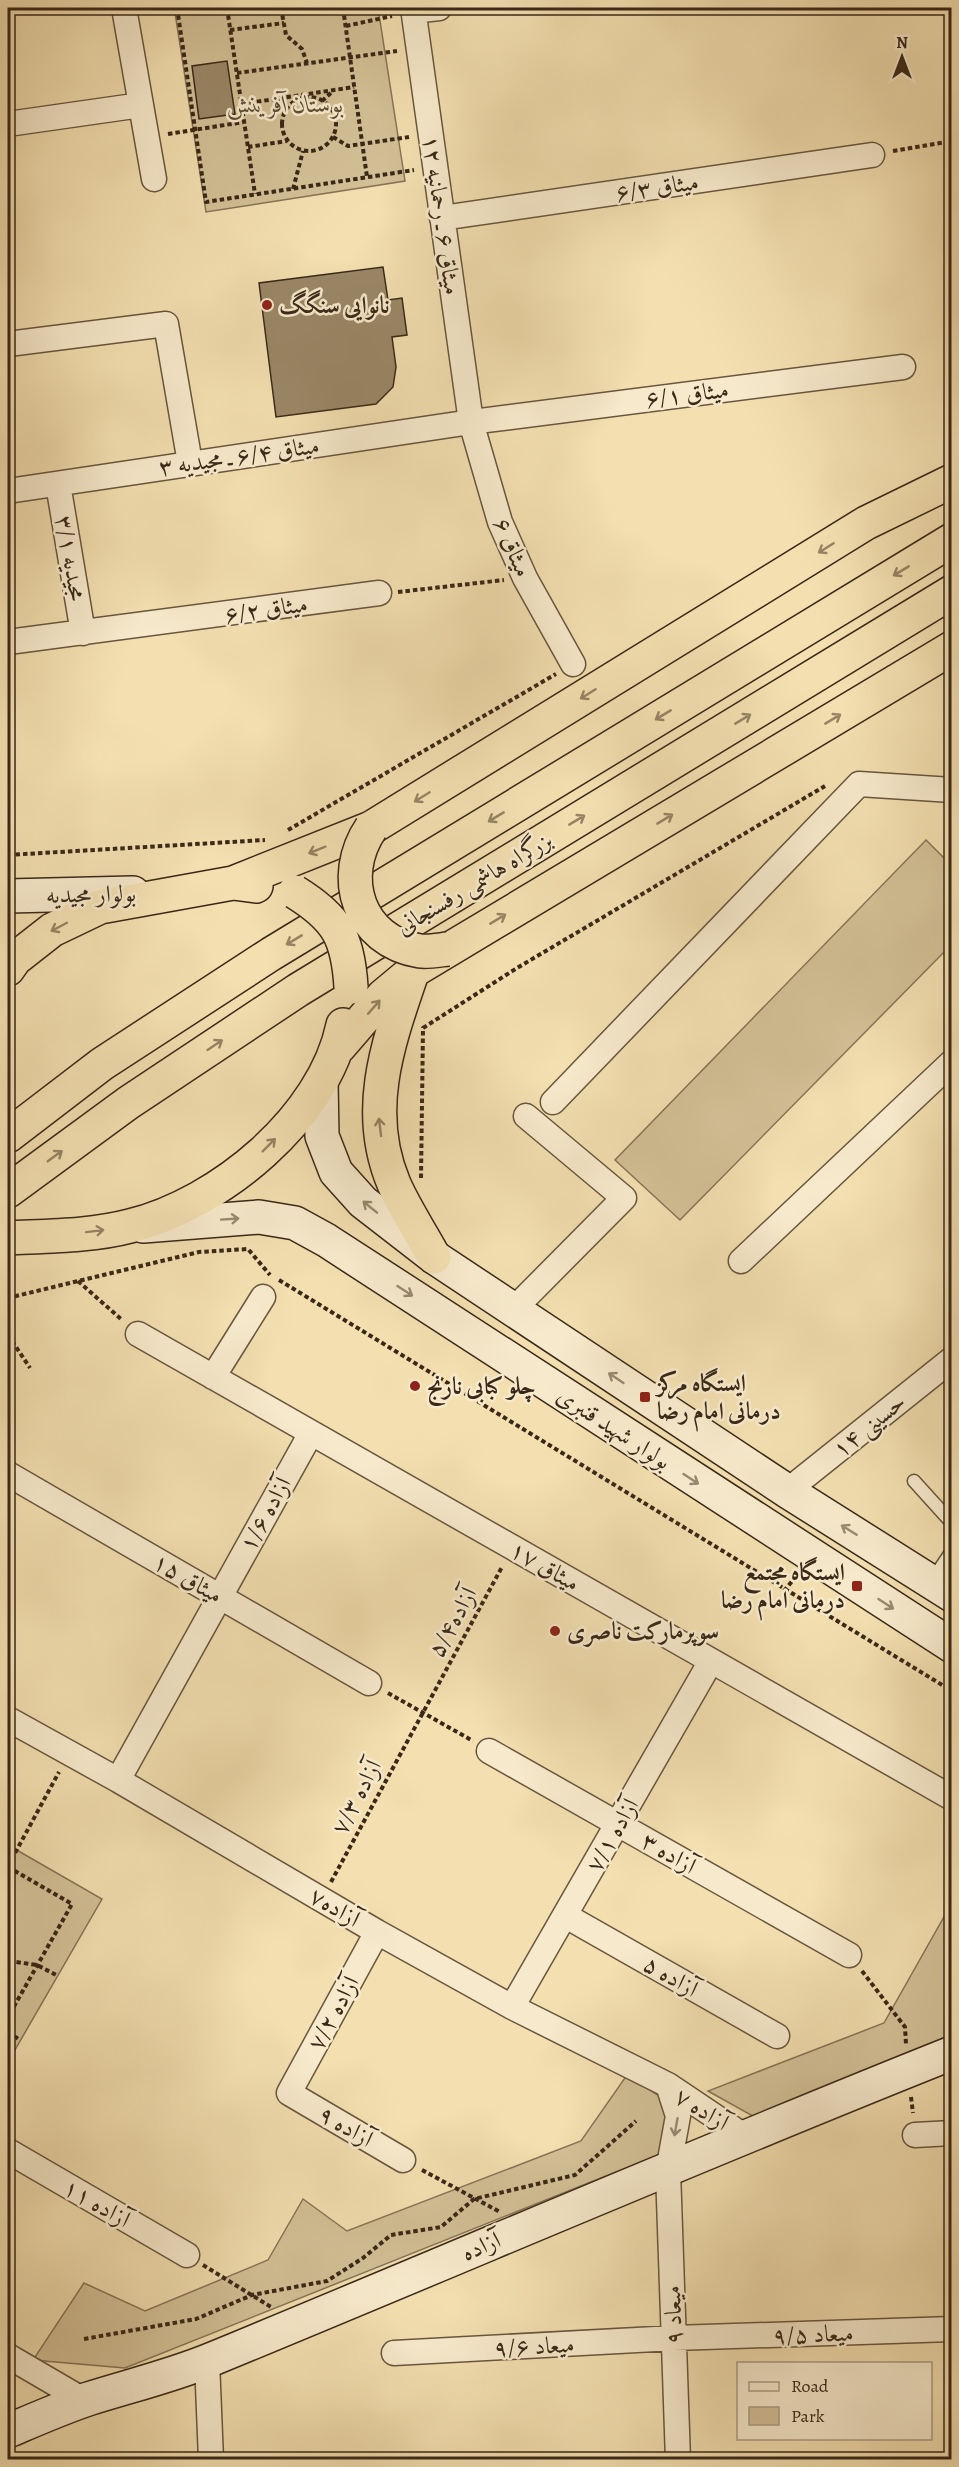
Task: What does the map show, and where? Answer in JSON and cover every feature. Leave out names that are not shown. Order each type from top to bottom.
[{"type":"highway","points":[[8,969],[15,959],[52,930],[100,907],[233,883],[371,828],[866,523],[951,481]]},
{"type":"highway","name":"بزرگراه هاشمی رفسنجانی","points":[[8,1136],[102,1064],[271,954],[951,540]]},
{"type":"highway","name":"بزرگراه هاشمی رفسنجانی","points":[[8,1191],[128,1103],[298,990],[951,592]]},
{"type":"highway","name":"بزرگراه هاشمی رفسنجانی","points":[[339,1047],[383,996],[413,971],[951,648]]},
{"type":"highway","points":[[371,828],[363,841],[354,870],[358,900],[372,926],[394,942],[420,951],[448,949]]},
{"type":"highway","points":[[8,1238],[60,1236],[130,1227],[186,1207],[236,1177],[302,1110],[321,1082],[339,1047],[351,987],[349,957],[339,930],[320,908],[295,892],[233,883]]},
{"type":"highway","points":[[413,971],[386,1052],[379,1115],[382,1143],[394,1184],[434,1257]]},
{"type":"highway","points":[[8,1260],[60,1236]]},
{"type":"main road","name":"بولوار مجیدیه","points":[[8,896],[174,892]]},
{"type":"main road","name":"بولوار شهید قنبری","points":[[321,1082],[322,1137],[336,1172],[363,1202],[434,1257],[513,1310],[787,1491],[943,1589]]},
{"type":"main road","name":"بولوار شهید قنبری","points":[[130,1227],[259,1216],[295,1223],[336,1246],[766,1528],[951,1646]]},
{"type":"main road","points":[[766,1528],[787,1491]]},
{"type":"main road","name":"آزاده","points":[[8,2431],[85,2401],[207,2361],[527,2227],[668,2171],[744,2136],[951,2053]]},
{"type":"street","points":[[124,8],[154,178]]},
{"type":"street","points":[[413,10],[439,8]]},
{"type":"street","name":"میثاق ۶ ـ رحمانیه ۱۲","points":[[413,10],[471,422]]},
{"type":"street","points":[[8,124],[141,105]]},
{"type":"street","name":"میثاق ۶/۳","points":[[442,218],[872,155]]},
{"type":"street","points":[[8,344],[166,324],[190,463]]},
{"type":"street","name":"میثاق ۶/۱","points":[[471,422],[903,367]]},
{"type":"street","name":"میثاق ۶/۴ ـ مجیدیه ۳","points":[[8,491],[471,422]]},
{"type":"street","name":"میثاق ۶","points":[[471,422],[500,522],[525,578],[573,664]]},
{"type":"street","name":"مجیدیه ۳/۱","points":[[58,484],[84,633]]},
{"type":"street","name":"میثاق ۶/۲","points":[[8,642],[380,594]]},
{"type":"street","points":[[553,1102],[859,784],[951,790]]},
{"type":"street","points":[[741,1261],[951,1062]]},
{"type":"street","points":[[513,1310],[624,1198],[526,1116]]},
{"type":"street","points":[[213,1377],[263,1297]]},
{"type":"street","name":"میثاق ۱۷","points":[[138,1334],[951,1798]]},
{"type":"street","name":"حسینی ۱۴","points":[[787,1491],[951,1359]]},
{"type":"street","name":"آزاده ۱/۶","points":[[118,1780],[311,1433]]},
{"type":"street","name":"میثاق ۱۵","points":[[8,1474],[369,1683]]},
{"type":"street","name":"آزاده ۷/۱","points":[[512,2007],[711,1661]]},
{"type":"street","name":"آزاده۷","points":[[8,1719],[118,1780],[377,1932],[512,2007],[668,2085]]},
{"type":"street","name":"آزاده ۳","points":[[489,1751],[849,1955]]},
{"type":"street","name":"آزاده ۵","points":[[566,1916],[777,2036]]},
{"type":"street","name":"آزاده ۷/۲","points":[[289,2093],[377,1932]]},
{"type":"street","name":"آزاده ۷","points":[[668,2085],[744,2136]]},
{"type":"street","name":"آزاده ۷","points":[[668,2085],[678,2116],[668,2171]]},
{"type":"street","name":"آزاده ۹","points":[[289,2093],[403,2160]]},
{"type":"street","points":[[915,2135],[951,2133]]},
{"type":"street","name":"آزاده ۱۱","points":[[8,2151],[186,2255]]},
{"type":"street","name":"میعاد ۹","points":[[668,2171],[678,2460]]},
{"type":"street","name":"میعاد ۹/۵","points":[[674,2338],[951,2329]]},
{"type":"street","name":"میعاد ۹/۶","points":[[394,2353],[674,2338]]},
{"type":"street","points":[[8,2356],[85,2401]]},
{"type":"street","points":[[207,2361],[211,2460]]},
{"type":"lane","points":[[914,1481],[951,1523]]},
{"type":"lane","points":[[943,1589],[933,1579],[951,1551]]},
{"type":"path","points":[[177,8],[206,202],[435,166]]},
{"type":"path","points":[[227,8],[255,194]]},
{"type":"path","points":[[281,8],[286,35],[302,49],[307,63]]},
{"type":"path","points":[[343,8],[367,177]]},
{"type":"path","points":[[346,26],[413,10]]},
{"type":"path","points":[[230,30],[284,23]]},
{"type":"path","points":[[237,73],[418,47]]},
{"type":"path","points":[[242,104],[354,87]]},
{"type":"path","points":[[322,100],[334,91]]},
{"type":"path","points":[[304,97],[322,100],[334,115],[336,124],[332,137],[322,148],[303,151],[287,141],[281,124],[288,106],[304,97]]},
{"type":"path","points":[[276,99],[288,106]]},
{"type":"path","points":[[147,138],[244,122]]},
{"type":"path","points":[[332,137],[348,146],[430,134]]},
{"type":"path","points":[[248,147],[287,141]]},
{"type":"path","points":[[872,155],[951,141]]},
{"type":"path","points":[[293,189],[303,151]]},
{"type":"path","points":[[380,594],[525,578]]},
{"type":"path","points":[[283,834],[573,664]]},
{"type":"path","points":[[421,1188],[423,1028],[528,962],[843,775],[859,784]]},
{"type":"path","points":[[8,855],[272,840]]},
{"type":"path","points":[[8,1300],[199,1252],[248,1249],[268,1274],[951,1691]]},
{"type":"path","points":[[78,1281],[138,1334]]},
{"type":"path","points":[[8,1335],[30,1368]]},
{"type":"path","name":"آزاده۵/۴","points":[[422,1713],[513,1548]]},
{"type":"path","points":[[369,1683],[489,1751]]},
{"type":"path","name":"آزاده ۷/۳","points":[[322,1899],[422,1713]]},
{"type":"path","points":[[8,2017],[72,1904],[8,1866],[69,1754]]},
{"type":"path","points":[[8,1923],[12,1955],[8,1964],[37,1965],[57,1976]]},
{"type":"path","points":[[849,1955],[905,2027],[915,2135]]},
{"type":"path","points":[[8,2032],[20,2040]]},
{"type":"path","points":[[84,2339],[196,2319],[252,2295],[327,2281],[363,2258],[392,2235],[441,2227],[474,2199],[575,2175],[636,2121]]},
{"type":"path","points":[[403,2160],[527,2227]]},
{"type":"path","points":[[186,2255],[297,2323]]},
{"type":"green space","name":"بوستان آفرینش","points":[[210,8],[378,8],[405,181],[206,212],[175,13]]},
{"type":"green space","points":[[926,840],[951,865],[951,945],[680,1220],[615,1160]]},
{"type":"green space","points":[[8,1845],[102,1899],[8,2062]]},
{"type":"green space","points":[[949,1908],[951,1910],[951,2040],[758,2119],[708,2091],[884,2023]]},
{"type":"green space","points":[[627,2075],[667,2101],[671,2125],[661,2154],[125,2368],[33,2360],[84,2283],[145,2311],[268,2260],[303,2199],[347,2231],[581,2141]]},
{"type":"building","points":[[227,61],[235,114],[199,119],[192,66]]},
{"type":"building","points":[[383,267],[388,300],[402,298],[407,335],[392,337],[396,367],[393,387],[376,404],[276,417],[259,283]]},
{"type":"place","name":"نانوایی سنگگ","points":[[267,305]]},
{"type":"place","name":"چلو کبابی نارنج","points":[[415,1386]]},
{"type":"place","name":"ایستگاه مرکز درمانی امام رضا","points":[[645,1397]]},
{"type":"place","name":"ایستگاه مجتمع درمانی امام رضا","points":[[857,1586]]},
{"type":"place","name":"سوپرمارکت ناصری","points":[[555,1631]]}]
